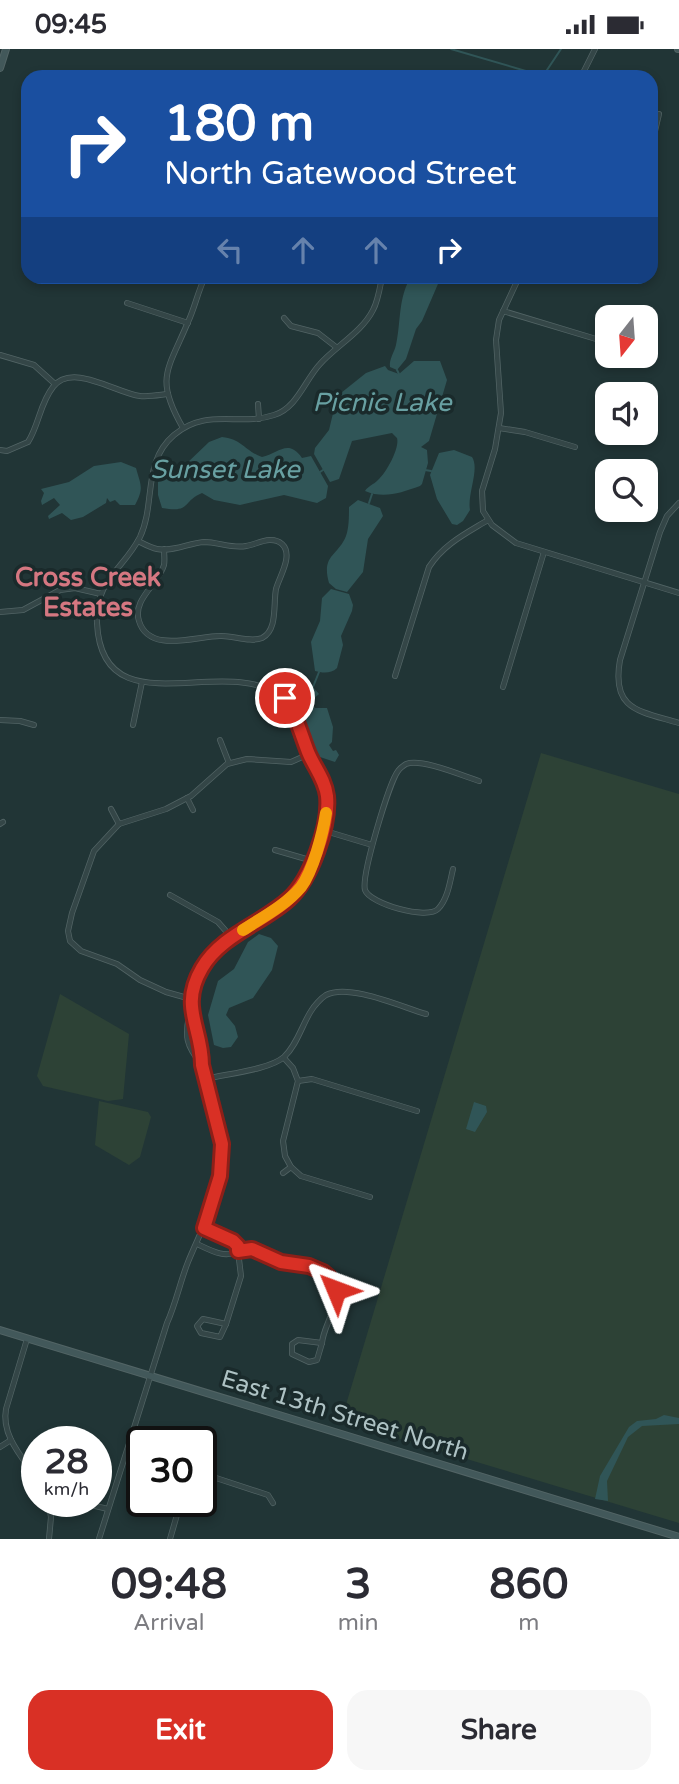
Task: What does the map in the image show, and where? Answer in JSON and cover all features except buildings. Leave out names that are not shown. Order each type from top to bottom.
[{"type":"main road","points":[[0,68],[6,49]]},
{"type":"main road","name":"East 13th Street North","points":[[0,1330],[679,1537]]},
{"type":"street","points":[[584,70],[595,49]]},
{"type":"street","points":[[658,122],[659,114]]},
{"type":"street","points":[[183,428],[167,394],[166,381],[171,358],[202,284]]},
{"type":"street","points":[[202,1065],[195,1056],[186,1033],[191,999],[202,968],[217,949],[288,900],[303,884],[323,830],[327,796],[323,779],[285,698],[252,683],[229,681],[176,684],[120,676],[109,666],[102,654],[97,609],[110,575],[138,541],[149,505],[151,473],[164,446],[183,428],[208,418],[258,419],[277,415],[290,405],[318,366],[336,347],[361,327],[374,310],[380,284]]},
{"type":"street","points":[[516,284],[503,311],[496,340],[499,428],[481,502],[488,520],[509,538],[544,552],[679,593]]},
{"type":"street","points":[[127,303],[188,323]]},
{"type":"street","points":[[503,311],[595,339]]},
{"type":"street","points":[[284,318],[291,325],[318,333],[336,347]]},
{"type":"street","points":[[0,355],[34,365],[55,384]]},
{"type":"street","points":[[0,450],[6,451],[28,442],[47,394],[55,384],[76,377],[140,396],[167,394]]},
{"type":"street","points":[[258,404],[258,419]]},
{"type":"street","points":[[499,428],[525,432],[575,447]]},
{"type":"street","points":[[679,503],[663,524],[617,677],[617,688],[632,707],[679,723]]},
{"type":"street","points":[[395,676],[429,567],[436,555],[449,543],[488,520]]},
{"type":"street","points":[[138,541],[156,549],[204,542],[244,547],[274,540],[282,544],[286,560],[276,589],[270,630],[257,640],[221,636],[171,641],[153,639],[143,630],[138,620],[138,610],[165,563],[164,549]]},
{"type":"street","points":[[503,687],[544,552]]},
{"type":"street","points":[[0,613],[23,610],[60,590],[75,588],[101,594]]},
{"type":"street","points":[[133,725],[142,681]]},
{"type":"street","points":[[0,720],[34,725]]},
{"type":"street","points":[[220,740],[229,763]]},
{"type":"street","points":[[191,999],[158,988],[117,964],[76,949],[70,941],[68,930],[84,874],[94,852],[119,824],[166,809],[187,798],[229,763],[247,759],[291,762],[309,754]]},
{"type":"street","points":[[453,869],[444,899],[437,910],[427,915],[376,900],[367,893],[364,877],[392,782],[399,768],[409,763],[426,764],[480,781]]},
{"type":"street","points":[[187,798],[193,810]]},
{"type":"street","points":[[111,809],[119,824]]},
{"type":"street","points":[[323,830],[372,845]]},
{"type":"street","points":[[275,850],[313,861]]},
{"type":"street","points":[[170,895],[218,922],[232,939]]},
{"type":"street","points":[[322,988],[326,995]]},
{"type":"street","points":[[206,1079],[263,1066],[284,1058],[311,1011],[326,995],[356,993],[426,1014]]},
{"type":"street","points":[[112,1496],[182,1277],[204,1228],[220,1176],[222,1144],[191,1011]]},
{"type":"street","points":[[284,1058],[298,1081],[283,1141],[285,1156],[291,1167],[301,1177],[370,1197]]},
{"type":"street","points":[[298,1081],[312,1079],[417,1111]]},
{"type":"street","points":[[283,1173],[291,1167]]},
{"type":"street","points":[[204,1228],[238,1246],[241,1276],[226,1324],[220,1337],[201,1333],[197,1326],[202,1319],[226,1324]]},
{"type":"street","points":[[197,1244],[224,1255],[252,1249],[281,1262],[309,1266],[323,1272],[336,1290],[333,1309],[317,1360],[309,1362],[292,1354],[292,1344],[298,1340],[322,1343]]},
{"type":"street","points":[[21,1455],[5,1426],[5,1414],[27,1339]]},
{"type":"street","points":[[0,1447],[11,1440]]},
{"type":"street","points":[[217,1478],[268,1495],[273,1503]]},
{"type":"street","points":[[48,1539],[49,1517]]},
{"type":"street","points":[[99,1539],[106,1517]]},
{"type":"street","points":[[170,1539],[176,1517]]},
{"type":"green space","points":[[541,753],[679,794],[679,1523],[347,1423],[342,1418]]},
{"type":"green space","points":[[60,994],[129,1034],[123,1099],[108,1101],[43,1086],[37,1076]]},
{"type":"green space","points":[[99,1101],[148,1112],[151,1117],[140,1157],[129,1165],[95,1145]]},
{"type":"water","points":[[438,284],[416,329],[406,359],[397,370],[390,367],[390,361],[396,345],[400,310],[407,285]]},
{"type":"water","name":"Picnic Lake","points":[[414,361],[440,361],[447,380],[429,441],[421,447],[427,450],[428,463],[422,484],[392,494],[379,495],[365,491],[381,477],[392,460],[397,438],[392,433],[352,441],[339,479],[330,482],[314,454],[315,448],[329,430],[341,393],[366,373],[385,366],[399,374]]},
{"type":"water","name":"Sunset Lake","points":[[222,437],[234,440],[262,457],[287,448],[297,452],[302,458],[311,456],[328,486],[326,498],[317,503],[284,495],[240,505],[214,500],[202,493],[182,508],[162,508],[158,482],[165,474],[185,465],[209,442]]},
{"type":"water","points":[[454,450],[472,457],[475,468],[470,510],[457,525],[452,524],[437,499],[430,475],[439,453]]},
{"type":"water","points":[[121,462],[136,468],[141,487],[135,505],[120,505],[107,498],[106,503],[83,517],[71,520],[62,513],[49,519],[48,516],[60,505],[54,498],[42,505],[44,493],[41,489],[69,482],[94,466]]},
{"type":"water","points":[[358,500],[380,508],[383,516],[368,539],[363,572],[347,592],[336,589],[329,583],[327,567],[346,536],[349,507]]},
{"type":"water","points":[[331,589],[349,594],[353,605],[341,636],[343,645],[337,668],[321,672],[315,671],[311,642],[320,621],[322,598]]},
{"type":"water","points":[[295,683],[303,688],[313,687],[319,694],[311,701],[315,708],[327,708],[333,727],[332,742],[329,745],[339,755],[335,762],[320,757],[310,739],[299,699],[291,686]]},
{"type":"water","points":[[259,934],[271,938],[278,946],[272,970],[253,998],[229,1008],[226,1015],[235,1026],[238,1037],[231,1047],[214,1045],[208,1015],[218,981],[234,969],[248,942]]},
{"type":"water","points":[[474,1102],[486,1106],[487,1112],[475,1132],[466,1129]]},
{"type":"water","points":[[664,1415],[679,1418],[679,1424],[642,1426],[628,1437],[607,1481],[608,1501],[595,1499],[600,1476],[629,1427],[637,1421],[656,1419]]},
{"type":"waterway","points":[[451,49],[523,70]]},
{"type":"waterway","points":[[547,70],[561,49]]},
{"type":"waterway","points":[[397,370],[399,374]]},
{"type":"waterway","points":[[425,470],[431,471]]},
{"type":"waterway","points":[[369,503],[372,494]]},
{"type":"waterway","points":[[313,687],[319,672]]},
{"type":"slow traffic","points":[[243,930],[288,900],[303,884],[313,861],[326,813]]},
{"type":"district","name":"Cross Creek Estates","points":[[88,592]]},
{"type":"route","points":[[285,698],[323,779],[327,796],[326,816],[313,861],[303,884],[288,900],[217,949],[202,968],[192,995],[191,1011],[222,1144],[220,1176],[204,1228],[233,1241],[238,1246],[238,1251],[252,1249],[281,1262],[309,1266],[323,1272],[336,1290]]}]
